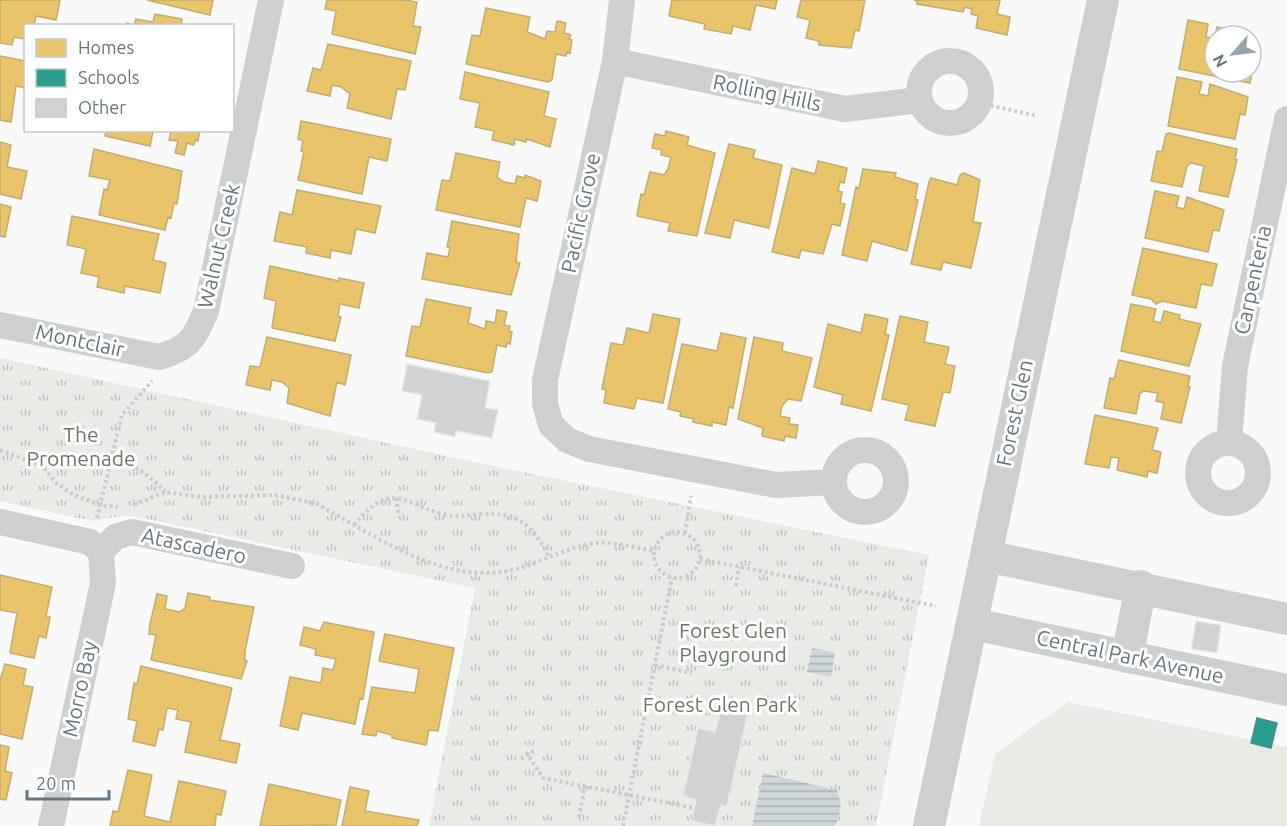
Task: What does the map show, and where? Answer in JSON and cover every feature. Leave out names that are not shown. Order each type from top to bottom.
[{"type":"street","name":"Walnut Creek","points":[[159,357],[178,352],[194,339],[206,310],[271,0]]},
{"type":"street","name":"Pacific Grove","points":[[622,0],[615,61],[545,380],[544,404],[551,425],[567,440],[589,449],[696,472]]},
{"type":"street","name":"Forest Glen","points":[[929,826],[1102,0]]},
{"type":"street","name":"Rolling Hills","points":[[615,61],[845,109],[920,100]]},
{"type":"street","points":[[945,62],[958,62],[969,68],[977,78],[981,91],[979,104],[972,114],[961,121],[948,123],[936,120],[926,111],[920,100],[919,87],[924,75],[933,66],[945,62]]},
{"type":"street","name":"Carpenteria","points":[[1229,442],[1235,366],[1287,119]]},
{"type":"street","name":"Montclair","points":[[0,324],[159,357]]},
{"type":"street","points":[[696,472],[776,485],[834,482]]},
{"type":"street","points":[[0,522],[90,542],[101,552]]},
{"type":"street","name":"Atascadero","points":[[101,552],[115,537],[132,532],[292,566]]},
{"type":"street","name":"Morro Bay","points":[[51,826],[103,583],[101,552]]},
{"type":"street","points":[[986,556],[1141,586],[1287,619]]},
{"type":"street","points":[[1126,657],[1141,586]]},
{"type":"street","name":"Central Park Avenue","points":[[973,624],[1287,690]]},
{"type":"path","points":[[979,104],[1038,116]]},
{"type":"path","points":[[101,505],[122,415],[153,381],[159,357]]},
{"type":"path","points":[[0,450],[42,466],[56,483],[74,495],[101,505],[128,506],[165,492],[202,496],[274,495],[301,499],[317,504],[424,560],[466,571],[508,571],[598,543],[654,551]]},
{"type":"path","points":[[42,466],[86,455],[111,459],[140,469],[165,492]]},
{"type":"path","points":[[685,534],[696,472]]},
{"type":"path","points":[[354,525],[376,503],[396,498],[454,516],[506,515],[529,526],[539,537],[549,557]]},
{"type":"path","points":[[396,498],[399,516]]},
{"type":"path","points":[[669,533],[685,534],[699,546],[700,559],[693,572],[680,579],[672,578],[660,572],[656,565],[654,551],[657,544],[669,533]]},
{"type":"path","points":[[700,559],[936,606]]},
{"type":"path","points":[[736,586],[739,567]]},
{"type":"path","points":[[623,826],[672,578]]},
{"type":"path","points":[[655,665],[692,673]]},
{"type":"path","points":[[521,759],[527,753],[535,750]]},
{"type":"path","points":[[527,753],[543,778],[694,808]]},
{"type":"path","points":[[579,817],[585,786]]},
{"type":"green space","points":[[0,358],[483,464],[929,555],[876,826],[429,826],[475,588],[127,515],[92,521],[0,501]]},
{"type":"green space","points":[[1068,702],[1287,747],[1287,826],[979,826],[995,754]]},
{"type":"shaded area","points":[[812,648],[835,653],[831,677],[807,672]]},
{"type":"shaded area","points":[[763,773],[837,790],[840,808],[835,826],[752,826]]},
{"type":"building: Homes","points":[[0,0],[60,0],[56,20],[36,16],[34,24],[24,24],[24,39],[14,37],[12,45],[0,43]]},
{"type":"building: Homes","points":[[147,0],[213,0],[210,15]]},
{"type":"building: Homes","points":[[327,0],[417,2],[413,26],[421,27],[415,54],[332,34],[336,11],[325,9]]},
{"type":"building: Homes","points":[[672,0],[777,0],[775,9],[756,5],[750,30],[733,26],[731,34],[704,29],[705,24],[669,16]]},
{"type":"building: Homes","points":[[801,0],[865,0],[859,31],[855,30],[851,48],[819,45],[819,41],[806,38],[810,20],[797,17]]},
{"type":"building: Homes","points":[[914,0],[1000,0],[997,14],[1010,17],[1007,35],[976,28],[978,16],[971,14],[972,9],[965,7],[963,12],[917,4]]},
{"type":"building: Homes","points":[[486,8],[530,17],[527,32],[545,39],[547,31],[555,32],[557,21],[566,23],[564,33],[571,35],[569,39],[572,40],[570,53],[567,52],[566,56],[556,54],[552,80],[548,82],[466,64],[472,35],[480,36]]},
{"type":"building: Homes","points":[[155,14],[182,19],[181,24],[134,24],[136,19],[153,22]]},
{"type":"building: Homes","points":[[1188,20],[1208,24],[1203,24],[1203,74],[1179,69]]},
{"type":"building: Homes","points":[[328,44],[411,61],[405,90],[397,89],[391,119],[347,108],[350,94],[341,87],[332,85],[330,96],[307,91],[313,68],[321,70]]},
{"type":"building: Homes","points":[[0,56],[24,61],[24,88],[16,86],[11,122],[0,120]]},
{"type":"building: Homes","points":[[465,72],[549,92],[544,116],[556,119],[550,147],[527,139],[526,142],[515,139],[514,145],[492,140],[494,131],[475,127],[480,103],[460,99]]},
{"type":"building: Homes","points":[[1177,77],[1202,82],[1199,94],[1208,96],[1210,84],[1248,97],[1245,115],[1240,114],[1235,139],[1168,126]]},
{"type":"building: Homes","points":[[301,121],[391,139],[387,161],[369,157],[362,194],[298,180],[304,152],[301,151],[303,141],[298,139]]},
{"type":"building: Homes","points":[[666,131],[689,137],[687,145],[715,153],[697,236],[668,231],[670,223],[637,216],[641,194],[644,195],[650,172],[664,175],[668,169],[671,157],[661,155],[662,150],[652,148],[655,134],[665,136]]},
{"type":"building: Homes","points":[[106,132],[153,132],[150,146],[105,136]]},
{"type":"building: Homes","points":[[171,132],[200,132],[198,141],[195,140],[194,145],[187,143],[184,155],[175,153],[178,141],[169,140]]},
{"type":"building: Homes","points":[[1166,134],[1237,149],[1235,159],[1237,160],[1228,197],[1199,191],[1204,166],[1191,163],[1187,166],[1182,187],[1151,181],[1157,151],[1162,152]]},
{"type":"building: Homes","points":[[0,142],[11,145],[7,167],[27,171],[21,199],[0,194]]},
{"type":"building: Homes","points":[[729,144],[755,150],[753,158],[782,165],[769,228],[734,220],[730,238],[705,233]]},
{"type":"building: Homes","points":[[94,149],[182,171],[177,204],[174,203],[171,218],[168,217],[165,230],[99,215],[104,189],[107,190],[110,180],[89,176]]},
{"type":"building: Homes","points":[[456,153],[500,162],[497,177],[504,182],[515,184],[517,176],[525,178],[525,175],[541,181],[537,201],[526,198],[520,227],[436,210],[442,180],[450,181]]},
{"type":"building: Homes","points":[[818,161],[847,168],[844,183],[840,182],[838,191],[842,192],[840,203],[845,204],[840,226],[832,224],[823,254],[801,250],[799,258],[772,252],[792,168],[815,174]]},
{"type":"building: Homes","points":[[863,169],[896,173],[895,177],[918,184],[915,199],[918,200],[907,251],[872,241],[867,261],[842,255],[856,187],[859,188]]},
{"type":"building: Homes","points":[[964,173],[980,180],[973,222],[981,223],[971,268],[943,262],[941,270],[911,264],[931,178],[957,185],[960,175]]},
{"type":"building: Homes","points":[[297,190],[381,206],[375,233],[356,229],[351,254],[331,250],[330,258],[306,253],[307,247],[274,241],[280,212],[292,215]]},
{"type":"building: Homes","points":[[1155,191],[1179,196],[1176,207],[1184,209],[1187,197],[1224,210],[1219,231],[1213,230],[1208,252],[1145,238]]},
{"type":"building: Homes","points":[[0,204],[11,207],[5,237],[0,236]]},
{"type":"building: Homes","points":[[72,216],[159,234],[153,260],[166,263],[160,293],[125,286],[124,293],[97,287],[99,277],[81,273],[86,249],[67,245]]},
{"type":"building: Homes","points":[[452,221],[519,234],[516,262],[520,263],[511,295],[422,279],[427,253],[448,257],[450,247],[447,247]]},
{"type":"building: Homes","points":[[1143,248],[1217,264],[1212,286],[1201,284],[1196,308],[1162,301],[1156,304],[1151,299],[1132,295]]},
{"type":"building: Homes","points":[[270,266],[339,281],[339,278],[364,283],[359,308],[340,304],[338,316],[341,317],[335,341],[272,328],[276,301],[264,298]]},
{"type":"building: Homes","points":[[426,299],[471,308],[468,323],[485,329],[486,321],[495,323],[497,310],[507,312],[504,325],[510,326],[509,331],[512,332],[510,344],[507,343],[506,347],[497,345],[492,372],[406,356],[412,326],[420,327]]},
{"type":"building: Homes","points":[[1131,304],[1156,309],[1153,321],[1161,323],[1164,311],[1180,315],[1179,319],[1201,324],[1189,366],[1121,351]]},
{"type":"building: Homes","points":[[653,314],[680,319],[663,403],[637,398],[634,409],[604,403],[606,390],[602,389],[611,343],[623,345],[627,328],[649,333]]},
{"type":"building: Homes","points":[[865,314],[888,319],[885,334],[889,335],[871,411],[841,404],[843,395],[814,387],[828,324],[861,333]]},
{"type":"building: Homes","points":[[900,316],[928,322],[924,342],[949,347],[945,364],[955,366],[950,393],[943,392],[935,426],[905,420],[909,405],[882,399]]},
{"type":"building: Homes","points":[[721,333],[746,338],[733,408],[729,407],[726,425],[712,422],[712,426],[693,422],[694,419],[680,416],[681,412],[668,409],[682,344],[717,351]]},
{"type":"building: Homes","points":[[267,337],[351,355],[345,385],[337,382],[330,416],[287,403],[289,388],[282,382],[272,380],[270,390],[246,385],[250,366],[260,367]]},
{"type":"building: Homes","points":[[754,337],[783,343],[782,351],[812,358],[801,401],[788,399],[782,406],[780,416],[790,418],[789,424],[798,425],[796,438],[785,436],[784,441],[762,436],[763,428],[738,419]]},
{"type":"building: Homes","points":[[1119,360],[1190,376],[1188,387],[1190,387],[1181,423],[1161,419],[1164,403],[1156,401],[1158,393],[1144,391],[1140,393],[1136,414],[1104,408],[1110,378],[1114,379]]},
{"type":"building: Homes","points":[[1095,415],[1158,428],[1152,450],[1161,452],[1157,473],[1148,471],[1147,477],[1117,470],[1119,458],[1111,457],[1109,468],[1085,464]]},
{"type":"building: Homes","points":[[0,575],[52,587],[46,616],[50,617],[46,638],[39,636],[34,658],[10,653],[17,613],[0,610]]},
{"type":"building: Homes","points":[[188,593],[210,597],[210,600],[254,607],[245,651],[245,661],[247,661],[241,679],[151,660],[156,635],[149,634],[157,594],[167,596],[165,609],[180,612],[185,608]]},
{"type":"building: Homes","points":[[324,622],[374,632],[363,699],[360,698],[355,724],[302,713],[298,730],[280,726],[290,677],[321,683],[323,668],[333,670],[336,659],[315,655],[316,649],[300,645],[304,627],[320,631]]},
{"type":"building: Homes","points":[[385,634],[454,648],[438,731],[429,730],[426,745],[392,738],[392,735],[377,731],[376,736],[362,734],[372,687],[415,693],[419,669],[379,661]]},
{"type":"building: Homes","points":[[5,664],[26,669],[23,685],[33,687],[22,739],[0,734],[0,680]]},
{"type":"building: Homes","points":[[141,666],[232,688],[220,740],[240,744],[236,763],[185,752],[191,722],[176,719],[178,710],[167,708],[163,730],[159,729],[155,746],[133,741],[137,721],[128,719],[134,683],[137,684]]},
{"type":"building: Homes","points":[[0,745],[9,747],[5,771],[12,773],[6,800],[0,799]]},
{"type":"building: Homes","points":[[128,770],[152,775],[144,816],[170,822],[179,781],[226,791],[221,815],[216,814],[215,826],[110,826],[113,811],[118,812]]},
{"type":"building: Homes","points":[[269,784],[341,800],[336,825],[260,826]]},
{"type":"building: Homes","points":[[350,787],[369,791],[365,811],[419,820],[417,826],[342,826]]},
{"type":"building: Schools","points":[[1257,718],[1277,723],[1271,748],[1251,743]]},
{"type":"building: Other","points":[[407,364],[490,381],[485,408],[498,410],[492,438],[456,431],[455,437],[434,432],[436,423],[417,419],[422,395],[402,391]]},
{"type":"building: Other","points":[[1196,621],[1221,625],[1217,653],[1191,649]]},
{"type":"building: Other","points":[[722,703],[749,709],[727,806],[721,805],[715,826],[692,821],[696,800],[683,796],[698,728],[715,732]]},
{"type":"park label","name":"The Promenade","points":[[81,447]]},
{"type":"park label","name":"Forest Glen Playground","points":[[733,643]]},
{"type":"park label","name":"Forest Glen Park","points":[[720,705]]}]
